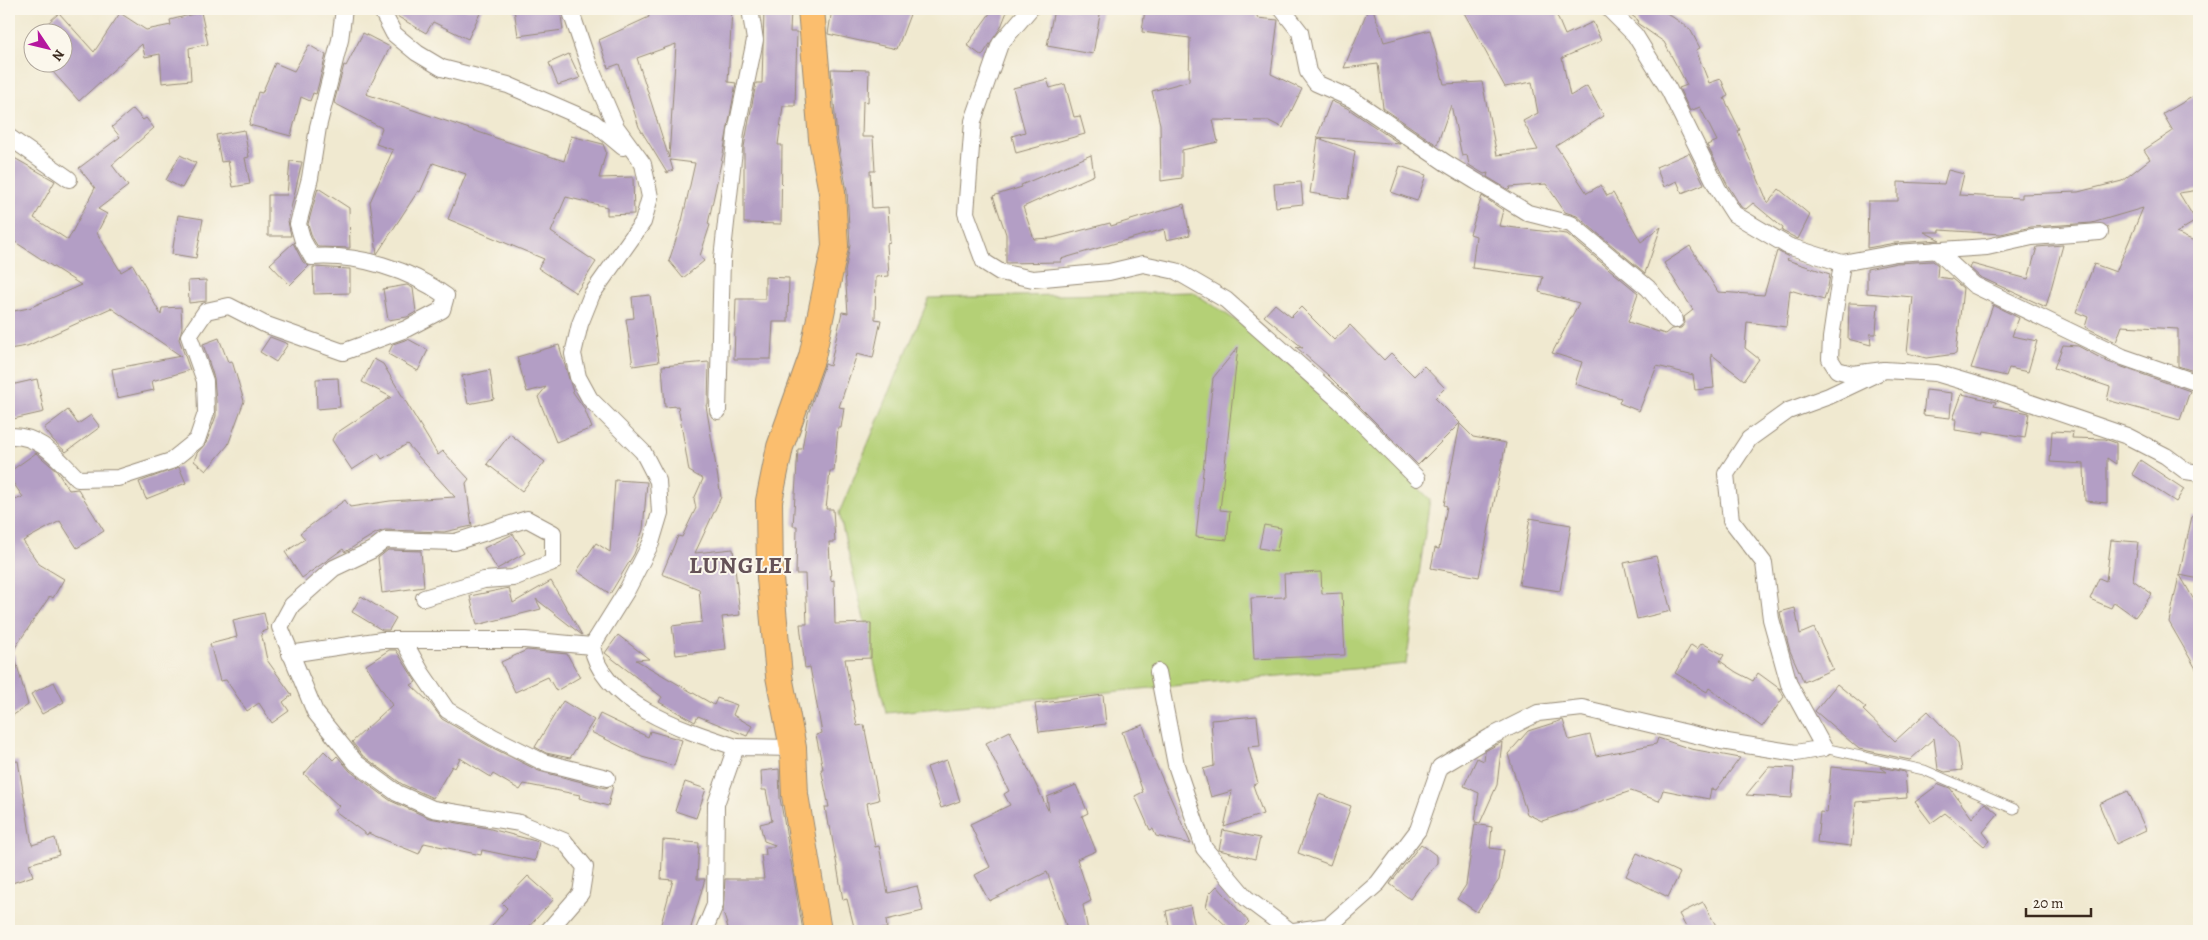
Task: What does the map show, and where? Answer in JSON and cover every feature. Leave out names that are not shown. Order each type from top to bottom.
[{"type":"main road","points":[[811,9],[822,139],[832,192],[835,246],[812,357],[780,447],[769,501],[770,578],[779,676],[793,748],[795,795],[818,931]]},
{"type":"street","points":[[9,436],[28,438],[42,444],[78,479],[118,478],[171,461],[197,440],[206,413],[204,380],[189,336],[206,311],[229,306],[264,324],[343,352],[406,329],[442,310],[446,296],[431,285],[379,264],[334,256],[312,257],[300,232],[298,224],[310,178],[318,127],[340,40],[344,9]]},
{"type":"street","points":[[381,9],[394,34],[417,53],[442,68],[508,85],[593,122],[643,164]]},
{"type":"street","points":[[570,9],[588,62],[616,127],[643,164],[650,197],[643,222],[592,294],[580,324],[573,354],[578,377],[590,398],[643,452],[658,481],[660,513],[651,543],[628,590],[592,646],[594,661],[611,684],[639,706],[678,728],[736,747],[793,748]]},
{"type":"street","points":[[718,411],[722,260],[736,132],[755,40],[750,9]]},
{"type":"street","points":[[1030,9],[1000,44],[973,121],[966,213],[984,262],[1000,272],[1033,278],[1109,272],[1143,264],[1176,271],[1226,300],[1340,401],[1417,478]]},
{"type":"street","points":[[1282,9],[1300,32],[1308,72],[1316,83],[1352,99],[1446,163],[1528,213],[1571,224],[1648,288],[1675,320]]},
{"type":"street","points":[[1609,9],[1635,35],[1669,90],[1718,190],[1734,214],[1788,246],[1842,263],[1896,253],[1987,247],[2032,237],[2100,232]]},
{"type":"street","points":[[9,137],[68,179]]},
{"type":"street","points":[[1936,250],[1974,285],[2123,357],[2195,382]]},
{"type":"street","points":[[1842,263],[1830,359],[1837,370],[1852,374],[1884,370],[1936,373],[1990,389],[2126,436],[2166,456],[2186,471],[2199,473]]},
{"type":"street","points":[[1294,931],[1329,926],[1378,884],[1418,830],[1440,767],[1490,737],[1538,713],[1582,708],[1721,741],[1796,753],[1824,748],[1789,684],[1771,619],[1764,563],[1731,520],[1726,474],[1750,439],[1788,411],[1830,396],[1884,370]]},
{"type":"street","points":[[424,598],[484,580],[514,578],[553,562],[553,533],[527,518],[455,542],[385,540],[372,550],[334,568],[292,605],[280,627],[315,712],[356,762],[397,793],[433,808],[520,823],[564,841],[585,867],[581,893],[548,931]]},
{"type":"street","points":[[290,654],[382,640],[525,640],[592,646]]},
{"type":"street","points":[[403,640],[421,672],[447,710],[493,737],[543,762],[607,778]]},
{"type":"street","points":[[1158,672],[1176,765],[1204,848],[1246,898],[1290,931]]},
{"type":"street","points":[[704,931],[715,906],[716,804],[736,747]]},
{"type":"lane","points":[[1824,748],[1924,770],[2014,809]]},
{"type":"green space","points":[[1193,292],[1267,341],[1430,499],[1406,664],[886,713],[839,513],[929,298]]},
{"type":"building","points":[[392,9],[482,9],[468,39],[433,22],[426,33],[395,15]]},
{"type":"building","points":[[514,9],[560,9],[563,30],[518,36]]},
{"type":"building","points":[[646,9],[732,9],[728,82],[736,83],[708,224],[710,225],[700,256],[704,261],[683,278],[669,261],[682,221],[695,163],[670,160],[673,170],[667,173],[639,127],[619,64],[608,68],[599,40],[649,17]],"holes":[[[676,44],[669,158],[637,58]]]},
{"type":"building","points":[[764,9],[791,9],[790,32],[797,32],[795,106],[783,106],[778,145],[782,145],[781,224],[744,223],[744,147],[756,83],[762,83]]},
{"type":"building","points":[[832,9],[912,9],[897,49],[828,34]]},
{"type":"building","points":[[993,9],[1008,9],[1001,27],[982,56],[967,45]]},
{"type":"building","points":[[1054,9],[1101,9],[1093,54],[1047,46]]},
{"type":"building","points":[[1145,9],[1258,9],[1257,18],[1278,20],[1271,74],[1302,89],[1283,128],[1269,121],[1213,120],[1218,142],[1182,150],[1182,178],[1161,181],[1160,124],[1152,91],[1189,81],[1190,38],[1142,32]]},
{"type":"building","points":[[1368,9],[1373,9],[1384,42],[1430,30],[1444,84],[1482,82],[1497,155],[1538,150],[1523,121],[1538,113],[1532,82],[1505,87],[1462,9],[1554,9],[1565,35],[1593,22],[1601,41],[1562,58],[1570,96],[1587,86],[1604,116],[1556,146],[1587,193],[1601,185],[1607,196],[1613,193],[1641,242],[1661,227],[1645,273],[1577,216],[1565,212],[1546,184],[1510,187],[1509,190],[1487,177],[1488,173],[1484,174],[1469,165],[1467,155],[1462,156],[1451,105],[1437,145],[1383,108],[1378,64],[1344,68]]},
{"type":"building","points":[[1623,9],[1661,9],[1690,29],[1700,48],[1696,50],[1709,83],[1721,79],[1728,96],[1724,98],[1740,130],[1738,131],[1768,203],[1779,189],[1810,215],[1798,239],[1782,231],[1783,228],[1753,203],[1746,209],[1741,207],[1707,145],[1717,141],[1700,107],[1690,111],[1679,88],[1687,85],[1664,42],[1637,23],[1638,20]]},
{"type":"building","points":[[201,12],[208,44],[189,48],[191,80],[162,83],[160,54],[145,57],[142,44],[79,101],[53,72],[72,72],[72,27],[94,52],[120,13],[146,30],[171,25],[170,20]]},
{"type":"building","points":[[59,13],[67,22],[49,22]]},
{"type":"building","points":[[363,33],[390,47],[366,94],[564,161],[571,136],[603,144],[606,152],[599,178],[633,177],[634,214],[607,215],[607,207],[566,197],[551,232],[596,262],[576,293],[538,268],[544,259],[448,219],[466,174],[433,163],[420,192],[418,191],[377,254],[370,202],[393,150],[376,144],[382,128],[334,103],[344,65],[346,66]]},
{"type":"building","points":[[309,45],[326,55],[316,94],[313,93],[310,101],[301,97],[291,136],[249,125],[258,92],[262,93],[275,63],[294,71]]},
{"type":"building","points":[[569,54],[580,78],[558,85],[549,63]]},
{"type":"building","points":[[831,69],[869,70],[868,102],[863,101],[862,137],[873,137],[875,171],[870,171],[872,208],[888,207],[890,243],[887,244],[889,276],[876,277],[875,319],[881,320],[873,358],[857,354],[839,407],[844,408],[841,428],[838,428],[834,471],[830,471],[826,509],[833,509],[835,542],[829,542],[831,581],[834,580],[835,624],[871,623],[871,658],[845,659],[857,726],[864,725],[879,800],[867,803],[875,847],[879,846],[888,893],[917,886],[923,911],[886,920],[887,928],[874,931],[855,931],[847,899],[843,900],[830,826],[828,826],[825,807],[829,807],[816,735],[822,733],[810,667],[805,668],[800,624],[807,624],[805,574],[796,574],[797,526],[793,526],[798,449],[802,449],[808,414],[825,364],[830,366],[842,312],[848,313],[845,272],[850,245],[847,191],[837,137]]},
{"type":"building","points":[[1047,79],[1050,88],[1065,84],[1074,117],[1080,116],[1085,134],[1016,153],[1012,136],[1025,132],[1013,88]]},
{"type":"building","points":[[2199,93],[2199,190],[2179,193],[2196,221],[2176,233],[2199,243],[2199,366],[2197,372],[2178,366],[2178,329],[2122,326],[2116,342],[2085,327],[2088,317],[2076,312],[2094,264],[2116,272],[2143,208],[2092,223],[2031,227],[2001,234],[1940,230],[1940,232],[1924,232],[1940,240],[1895,243],[1867,248],[1868,201],[1898,201],[1898,182],[1944,184],[1948,170],[1964,174],[1959,195],[2022,198],[2022,194],[2078,192],[2122,181],[2150,159],[2144,150],[2173,131],[2163,114]]},
{"type":"building","points":[[1331,101],[1347,108],[1400,144],[1317,137]]},
{"type":"building","points":[[133,109],[143,120],[146,118],[154,128],[112,165],[128,186],[98,209],[107,214],[97,233],[121,272],[133,265],[161,315],[162,308],[181,307],[182,328],[179,339],[190,370],[152,381],[154,390],[117,398],[112,369],[181,356],[111,308],[27,346],[9,349],[9,312],[29,308],[81,285],[9,238],[9,155],[55,181],[34,218],[68,240],[95,188],[79,168],[120,137],[112,127]]},
{"type":"building","points":[[244,130],[249,157],[245,158],[250,184],[233,187],[228,161],[221,162],[216,135]]},
{"type":"building","points":[[1318,138],[1355,151],[1348,199],[1310,193]]},
{"type":"building","points":[[1689,153],[1704,184],[1682,193],[1677,181],[1664,187],[1656,167]]},
{"type":"building","points":[[180,155],[196,163],[182,188],[166,180]]},
{"type":"building","points":[[1091,155],[1094,175],[1023,207],[1034,239],[1052,238],[1110,223],[1111,226],[1184,204],[1190,235],[1166,240],[1164,229],[1061,259],[1061,262],[1006,263],[1006,234],[993,196],[1022,187],[1021,185]]},
{"type":"building","points":[[290,161],[302,162],[288,221],[291,236],[268,236],[268,195],[287,195]]},
{"type":"building","points":[[1400,166],[1426,175],[1417,201],[1391,192]]},
{"type":"building","points":[[1301,182],[1303,204],[1276,207],[1274,184]]},
{"type":"building","points":[[318,188],[349,208],[350,248],[318,247],[312,237],[308,224]]},
{"type":"building","points":[[1482,196],[1503,210],[1499,226],[1567,234],[1638,293],[1628,322],[1665,334],[1671,329],[1681,328],[1685,323],[1684,317],[1693,310],[1664,263],[1690,246],[1718,292],[1764,295],[1777,251],[1789,257],[1787,260],[1830,274],[1828,287],[1824,300],[1790,290],[1786,327],[1747,322],[1745,348],[1759,359],[1744,380],[1711,354],[1714,388],[1695,390],[1693,375],[1657,366],[1639,411],[1619,403],[1621,398],[1575,384],[1582,362],[1552,353],[1579,303],[1539,292],[1543,277],[1472,268],[1476,236],[1470,234]]},
{"type":"building","points":[[178,215],[203,219],[196,258],[172,254]]},
{"type":"building","points":[[293,243],[303,262],[309,266],[290,285],[270,264]]},
{"type":"building","points":[[2063,245],[2046,307],[1980,277],[1970,268],[1972,264],[2028,279],[2037,247]]},
{"type":"building","points":[[1933,261],[1938,265],[1937,277],[1952,279],[1963,288],[1956,354],[1926,358],[1907,353],[1913,297],[1867,293],[1867,269],[1897,263]]},
{"type":"building","points":[[313,267],[350,269],[350,293],[314,294]]},
{"type":"building","points":[[765,277],[789,278],[788,322],[773,322],[771,359],[734,359],[736,299],[765,299]]},
{"type":"building","points":[[206,280],[206,301],[189,303],[188,281]]},
{"type":"building","points":[[407,285],[413,288],[416,312],[407,317],[388,320],[383,289]]},
{"type":"building","points":[[650,295],[659,362],[633,366],[626,319],[634,318],[632,297]]},
{"type":"building","points":[[1849,303],[1878,304],[1876,334],[1870,334],[1871,345],[1848,339]]},
{"type":"building","points":[[1275,304],[1291,317],[1301,307],[1334,340],[1350,325],[1384,360],[1391,353],[1414,376],[1424,366],[1445,388],[1435,398],[1460,423],[1418,465],[1328,375],[1296,347],[1303,348],[1264,316]]},
{"type":"building","points":[[1993,305],[2019,318],[2012,336],[2037,341],[2028,372],[2009,368],[2006,376],[1971,368]]},
{"type":"building","points":[[270,337],[288,344],[276,362],[260,352]]},
{"type":"building","points":[[219,338],[228,362],[232,361],[244,401],[228,445],[206,471],[194,461],[197,453],[206,443],[216,416],[214,378],[203,344]]},
{"type":"building","points":[[408,339],[428,350],[418,371],[388,354],[393,344]]},
{"type":"building","points":[[559,345],[573,392],[584,408],[592,428],[556,442],[538,397],[546,387],[527,392],[517,357]]},
{"type":"building","points":[[2063,345],[2078,346],[2108,362],[2190,391],[2180,420],[2107,400],[2110,387],[2054,368]]},
{"type":"building","points":[[1238,347],[1220,510],[1230,511],[1227,540],[1196,537],[1213,378]]},
{"type":"building","points":[[374,359],[383,364],[438,455],[443,451],[469,479],[466,483],[472,526],[444,532],[385,530],[376,533],[345,552],[343,549],[302,578],[285,552],[305,539],[300,533],[345,500],[350,507],[390,501],[455,497],[407,444],[382,459],[378,453],[352,470],[332,440],[335,434],[391,397],[362,382]]},
{"type":"building","points":[[709,362],[708,404],[706,405],[721,497],[695,553],[733,549],[740,615],[722,617],[726,649],[676,655],[672,626],[702,622],[699,589],[662,574],[678,536],[682,537],[696,508],[694,499],[703,479],[689,471],[678,406],[665,407],[662,366]]},
{"type":"building","points":[[490,370],[494,399],[468,404],[462,376]]},
{"type":"building","points":[[338,378],[340,407],[317,409],[316,379]]},
{"type":"building","points":[[37,379],[44,412],[9,420],[9,396],[13,396],[11,385]]},
{"type":"building","points":[[1926,390],[1952,393],[1950,418],[1923,415]]},
{"type":"building","points":[[1962,394],[1996,402],[1994,406],[2029,413],[2025,438],[1984,431],[1983,434],[1955,430],[1956,419],[1953,419]]},
{"type":"building","points":[[68,410],[78,424],[91,415],[100,427],[66,452],[44,428]]},
{"type":"building","points":[[1460,424],[1473,437],[1506,443],[1479,577],[1431,568],[1435,548],[1439,549],[1447,506],[1444,505]]},
{"type":"building","points":[[2052,431],[2073,432],[2072,438],[2105,439],[2116,443],[2116,464],[2107,458],[2107,503],[2085,501],[2084,464],[2050,462]]},
{"type":"building","points":[[510,434],[545,462],[522,491],[487,464]]},
{"type":"building","points":[[36,453],[56,470],[69,490],[78,489],[104,531],[77,548],[60,521],[23,541],[39,564],[64,579],[53,598],[50,596],[10,655],[14,654],[28,705],[9,718],[9,502],[23,497],[9,477],[9,472]]},
{"type":"building","points":[[2140,460],[2184,489],[2176,502],[2132,474]]},
{"type":"building","points":[[179,467],[186,483],[146,499],[139,482]]},
{"type":"building","points":[[615,480],[647,482],[643,530],[634,554],[610,594],[577,571],[596,543],[610,552]]},
{"type":"building","points":[[2192,516],[2199,517],[2199,579],[2180,575],[2199,609],[2199,674],[2169,622]]},
{"type":"building","points":[[1530,518],[1571,525],[1560,591],[1519,585]]},
{"type":"building","points":[[1264,525],[1281,528],[1277,551],[1259,548]]},
{"type":"building","points":[[513,534],[525,553],[497,569],[484,548]]},
{"type":"building","points":[[2111,540],[2138,542],[2133,580],[2152,594],[2135,617],[2114,602],[2111,608],[2090,599],[2099,578],[2106,581]]},
{"type":"building","points":[[388,550],[421,551],[424,587],[382,593],[378,558]]},
{"type":"building","points":[[1656,556],[1671,611],[1637,619],[1624,563]]},
{"type":"building","points":[[1321,572],[1322,594],[1342,593],[1345,655],[1254,659],[1251,598],[1285,597],[1284,574]]},
{"type":"building","points":[[551,581],[582,635],[536,599],[541,609],[477,625],[470,596],[509,588],[513,603]]},
{"type":"building","points":[[361,596],[396,618],[389,630],[382,630],[352,612]]},
{"type":"building","points":[[1795,608],[1800,634],[1814,628],[1833,669],[1804,682],[1790,651],[1780,612]]},
{"type":"building","points":[[264,613],[268,630],[261,632],[267,660],[292,695],[283,702],[289,711],[272,723],[259,703],[247,711],[226,680],[220,681],[210,644],[237,637],[233,620]]},
{"type":"building","points":[[618,635],[649,659],[636,660],[714,705],[717,698],[737,705],[733,715],[752,726],[747,736],[698,716],[695,722],[659,702],[662,697],[605,653]]},
{"type":"building","points":[[1702,643],[1724,655],[1720,661],[1736,672],[1753,681],[1758,673],[1780,689],[1784,697],[1762,727],[1709,688],[1707,692],[1675,673],[1691,645],[1697,649]]},
{"type":"building","points":[[389,650],[396,650],[416,682],[411,685],[430,703],[442,719],[489,746],[539,771],[605,788],[613,785],[608,806],[579,798],[580,795],[524,784],[520,790],[493,774],[491,777],[460,758],[455,768],[452,766],[433,798],[402,784],[363,756],[352,742],[392,705],[366,665]]},
{"type":"building","points":[[527,650],[567,654],[580,677],[556,691],[548,677],[515,692],[501,662]]},
{"type":"building","points":[[54,682],[64,702],[42,714],[31,694]]},
{"type":"building","points":[[1837,684],[1866,708],[1863,710],[1895,741],[1928,711],[1958,743],[1962,770],[1945,772],[1938,769],[1934,738],[1910,760],[1859,749],[1815,711]]},
{"type":"building","points":[[1103,695],[1106,724],[1039,732],[1035,704]]},
{"type":"building","points":[[563,701],[594,720],[570,758],[546,753],[535,747]]},
{"type":"building","points":[[600,714],[648,737],[650,731],[682,740],[674,766],[642,757],[591,732]]},
{"type":"building","points":[[1257,716],[1260,746],[1248,747],[1258,783],[1253,785],[1263,814],[1224,827],[1232,791],[1211,797],[1203,769],[1214,766],[1211,720]]},
{"type":"building","points":[[1563,720],[1569,740],[1590,735],[1596,756],[1656,744],[1658,738],[1691,749],[1740,758],[1716,790],[1711,789],[1709,799],[1663,790],[1659,801],[1631,791],[1542,821],[1527,814],[1508,754],[1528,731]]},
{"type":"building","points":[[1143,725],[1154,760],[1191,844],[1156,836],[1153,829],[1150,830],[1135,796],[1143,792],[1122,732]]},
{"type":"building","points":[[1010,731],[1049,812],[1047,797],[1076,785],[1088,813],[1082,816],[1096,851],[1077,859],[1091,901],[1083,905],[1088,931],[1068,931],[1047,872],[989,901],[975,875],[990,867],[970,824],[1010,805],[1004,794],[1009,791],[986,743]]},
{"type":"building","points":[[1502,742],[1497,785],[1480,823],[1475,822],[1479,793],[1464,786],[1477,758],[1484,761],[1485,751]]},
{"type":"building","points":[[324,751],[333,760],[337,756],[350,771],[391,801],[429,818],[487,828],[539,842],[535,861],[482,850],[481,855],[424,843],[419,854],[368,833],[367,835],[335,811],[339,806],[304,774]]},
{"type":"building","points":[[947,760],[960,801],[941,808],[927,767]]},
{"type":"building","points":[[18,761],[32,845],[55,838],[59,855],[29,864],[33,876],[9,884],[9,762]]},
{"type":"building","points":[[1769,767],[1794,768],[1792,798],[1746,795]]},
{"type":"building","points":[[1831,767],[1887,772],[1880,767],[1905,772],[1907,798],[1856,802],[1851,846],[1817,842],[1820,812],[1827,813]]},
{"type":"building","points":[[779,769],[780,798],[803,931],[729,931],[723,912],[725,879],[764,879],[761,855],[766,855],[765,847],[774,847],[775,845],[764,841],[760,824],[772,821],[766,790],[762,790],[761,771]]},
{"type":"building","points":[[685,782],[706,789],[696,818],[675,811]]},
{"type":"building","points":[[1939,784],[1950,788],[1972,818],[1985,803],[1998,814],[1983,832],[1990,841],[1984,846],[1945,813],[1931,823],[1915,802]]},
{"type":"building","points":[[2128,791],[2146,830],[2116,844],[2099,804]]},
{"type":"building","points":[[1319,794],[1351,806],[1330,865],[1298,853]]},
{"type":"building","points":[[1475,824],[1492,827],[1490,848],[1504,850],[1499,880],[1477,912],[1457,899],[1466,885]]},
{"type":"building","points":[[1223,830],[1260,838],[1255,859],[1219,850]]},
{"type":"building","points":[[663,840],[699,843],[697,879],[705,879],[690,931],[659,931],[673,880],[661,879]]},
{"type":"building","points":[[1421,844],[1437,856],[1437,863],[1410,899],[1390,884]]},
{"type":"building","points":[[1637,853],[1680,873],[1668,897],[1626,876]]},
{"type":"building","points":[[528,876],[554,899],[525,931],[488,931],[507,908],[502,903]]},
{"type":"building","points":[[1217,886],[1249,922],[1240,931],[1232,931],[1206,907],[1209,894]]},
{"type":"building","points":[[1703,902],[1719,931],[1688,931],[1679,914]]},
{"type":"building","points":[[1190,905],[1196,931],[1170,931],[1166,911]]},
{"type":"district","name":"LUNGLEI","points":[[741,565]]}]
